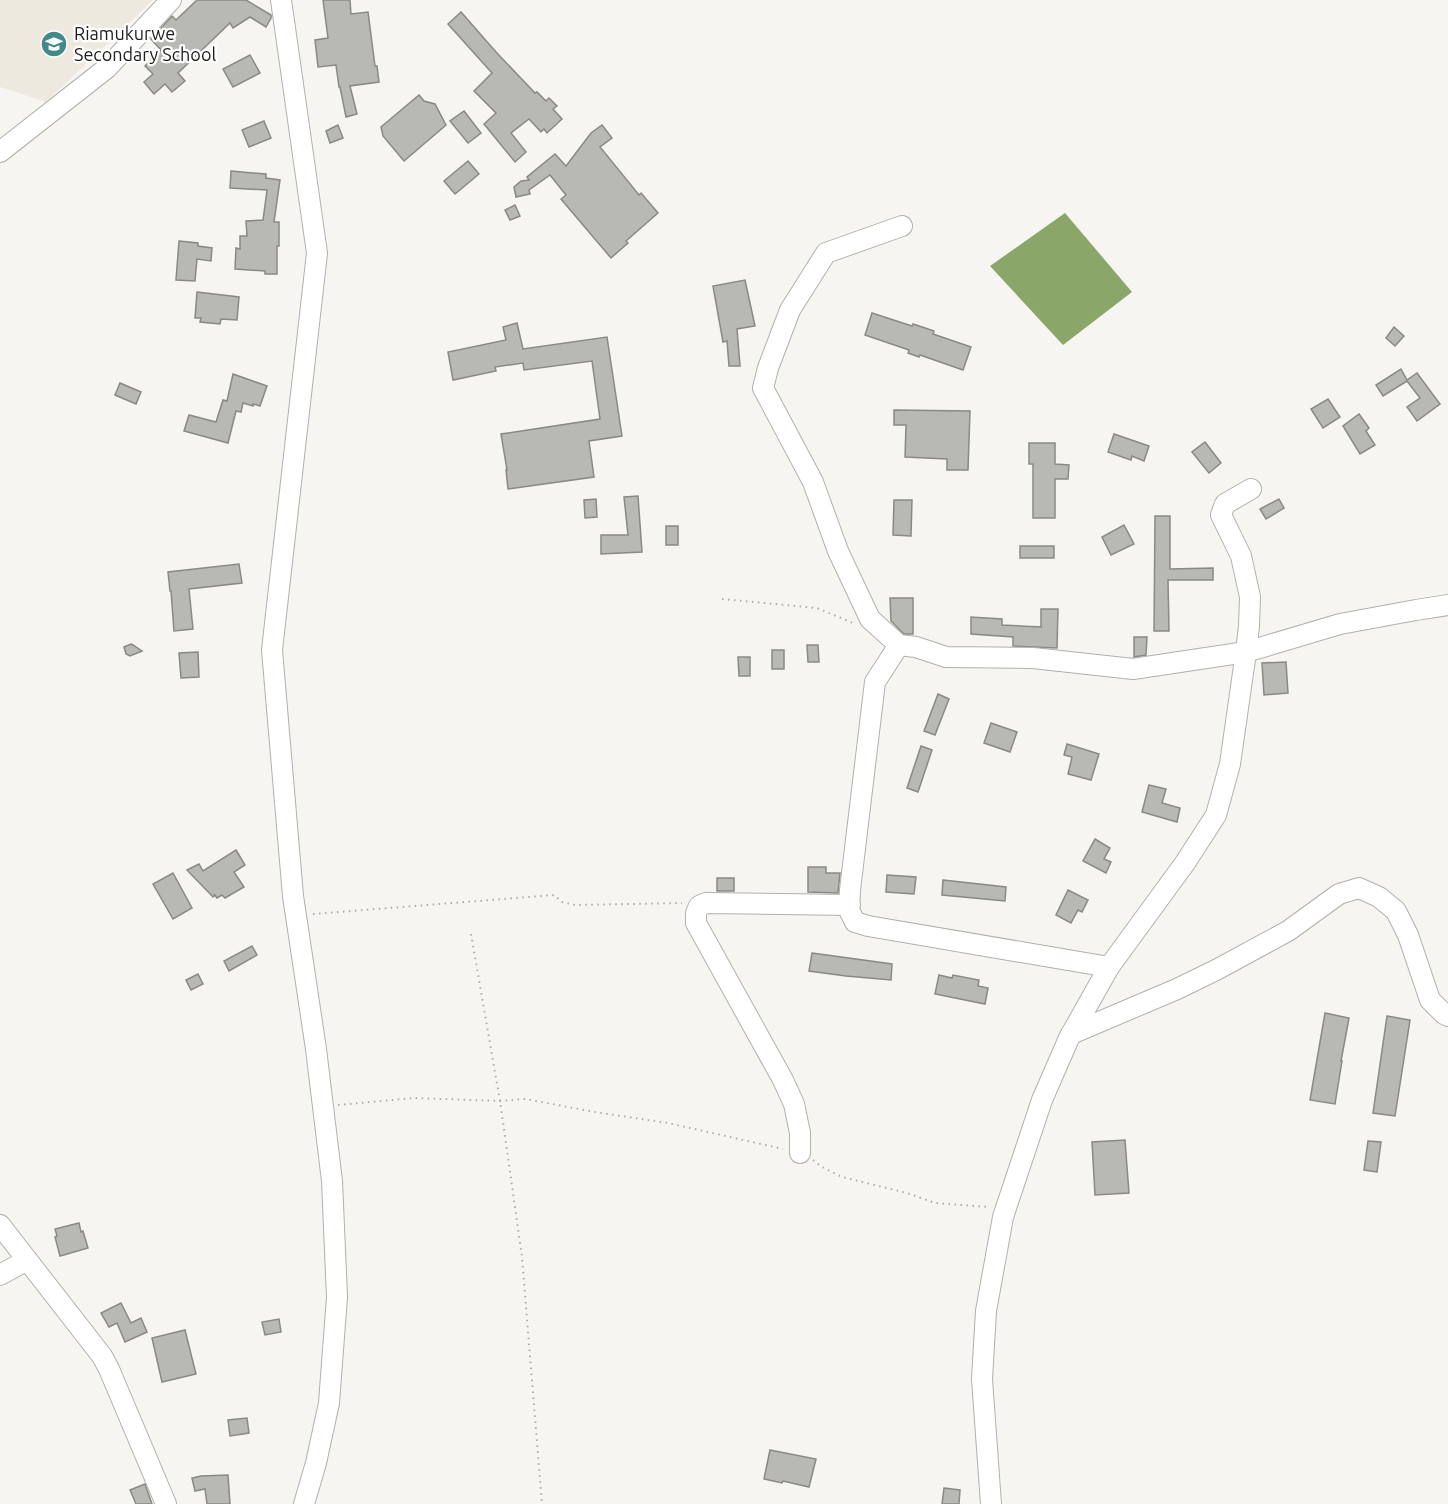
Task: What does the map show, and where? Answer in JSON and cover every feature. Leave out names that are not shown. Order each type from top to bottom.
[{"type":"street","points":[[0,152],[107,68],[171,0]]},
{"type":"street","points":[[281,0],[317,253],[272,650],[292,896],[316,1050],[332,1181],[337,1297],[328,1403],[316,1463],[304,1504]]},
{"type":"street","points":[[902,226],[826,253],[790,310],[768,368],[763,388],[813,483],[838,551],[870,619],[899,645],[916,647],[946,657],[1033,658],[1133,669],[1246,652],[1340,624],[1448,605]]},
{"type":"street","points":[[991,1504],[982,1379],[986,1311],[1003,1217],[1042,1100],[1071,1034],[1109,967],[1185,863],[1216,815],[1230,764],[1246,652],[1250,597],[1241,556],[1221,515],[1225,504],[1251,489]]},
{"type":"street","points":[[899,645],[875,682],[849,910],[855,922],[1109,967]]},
{"type":"street","points":[[1071,1034],[1216,970],[1288,931],[1339,894],[1359,888],[1379,897],[1396,911],[1408,935],[1430,1000],[1448,1016]]},
{"type":"street","points":[[800,1153],[800,1133],[794,1104],[771,1055],[696,923],[696,913],[699,906],[706,903],[850,905]]},
{"type":"street","points":[[0,1225],[102,1356],[166,1504]]},
{"type":"street","points":[[0,1275],[27,1260]]},
{"type":"path","points":[[722,599],[817,608],[850,622],[878,626]]},
{"type":"path","points":[[296,915],[554,895],[562,902],[575,905],[689,903],[699,906]]},
{"type":"path","points":[[471,934],[500,1101],[522,1257],[542,1504]]},
{"type":"path","points":[[323,1106],[414,1098],[500,1101],[525,1099],[668,1123],[808,1155],[822,1167],[842,1177],[907,1193],[935,1203],[1006,1208]]},
{"type":"shaded area","name":"Riamukurwe Secondary School","points":[[0,0],[153,0],[46,102],[0,87]]},
{"type":"shaded area","points":[[1065,213],[1132,292],[1063,345],[990,266]]},
{"type":"building","points":[[197,0],[246,0],[271,15],[271,18],[266,27],[250,17],[233,28],[230,23],[178,73],[185,81],[172,92],[165,84],[154,94],[144,82],[153,74],[145,66],[161,50],[151,39],[172,16],[176,20]]},
{"type":"building","points":[[323,0],[350,0],[351,14],[368,12],[379,82],[350,86],[357,114],[346,117],[336,65],[318,67],[315,40],[328,38]]},
{"type":"building","points":[[461,12],[535,93],[537,92],[546,101],[549,98],[557,106],[553,109],[562,119],[547,133],[544,129],[541,132],[529,119],[511,133],[526,152],[515,162],[484,124],[496,113],[474,91],[492,73],[448,24]]},
{"type":"building","points":[[250,55],[260,73],[233,87],[223,69]]},
{"type":"building","points":[[419,95],[424,101],[435,104],[446,125],[404,161],[383,136],[381,127]]},
{"type":"building","points":[[464,111],[481,133],[468,143],[450,121]]},
{"type":"building","points":[[264,121],[271,138],[249,147],[242,130]]},
{"type":"building","points":[[338,125],[343,138],[330,143],[326,131]]},
{"type":"building","points":[[602,125],[612,138],[600,147],[639,195],[641,193],[658,213],[626,241],[628,243],[611,258],[561,199],[566,195],[550,175],[529,190],[530,194],[516,197],[514,187],[521,181],[529,180],[527,177],[555,154],[566,166],[591,133]]},
{"type":"building","points":[[468,161],[479,174],[455,194],[444,181]]},
{"type":"building","points":[[231,171],[266,174],[266,178],[280,180],[274,222],[279,222],[277,274],[235,269],[236,248],[240,249],[240,236],[247,236],[246,221],[263,220],[267,190],[230,188]]},
{"type":"building","points":[[515,205],[520,216],[510,220],[505,210]]},
{"type":"building","points":[[179,241],[198,243],[198,246],[212,248],[211,261],[197,259],[195,281],[176,280]]},
{"type":"building","points":[[745,280],[755,326],[737,329],[740,366],[729,366],[727,341],[723,342],[713,286]]},
{"type":"building","points":[[197,292],[239,297],[237,320],[221,319],[220,324],[200,322],[201,318],[195,318]]},
{"type":"building","points":[[872,313],[934,331],[933,334],[971,347],[963,370],[920,355],[919,357],[908,353],[909,350],[865,335]]},
{"type":"building","points":[[517,323],[523,349],[607,337],[622,436],[589,441],[594,477],[508,489],[501,434],[600,419],[592,361],[524,370],[523,363],[495,367],[496,371],[453,380],[448,352],[506,340],[503,327]]},
{"type":"building","points":[[1394,327],[1404,336],[1395,346],[1386,338]]},
{"type":"building","points":[[1401,369],[1407,380],[1417,373],[1440,404],[1417,421],[1407,407],[1420,398],[1407,381],[1383,396],[1376,385]]},
{"type":"building","points":[[233,374],[267,386],[260,406],[243,403],[241,412],[236,411],[228,443],[184,431],[189,415],[216,422],[223,400],[227,401]]},
{"type":"building","points":[[120,383],[141,392],[136,404],[115,395]]},
{"type":"building","points":[[1328,399],[1340,417],[1323,428],[1311,409]]},
{"type":"building","points":[[894,410],[970,411],[968,470],[947,470],[947,459],[905,457],[906,425],[894,425]]},
{"type":"building","points":[[1359,414],[1369,428],[1366,431],[1375,445],[1360,454],[1343,426]]},
{"type":"building","points":[[1114,434],[1149,446],[1144,461],[1132,456],[1131,460],[1108,452]]},
{"type":"building","points":[[1205,442],[1221,463],[1209,473],[1192,452]]},
{"type":"building","points":[[1029,443],[1055,443],[1055,464],[1069,465],[1068,479],[1055,479],[1055,518],[1033,518],[1033,464],[1029,464]]},
{"type":"building","points":[[638,496],[642,552],[601,554],[601,535],[628,535],[624,497]]},
{"type":"building","points":[[596,499],[597,517],[585,518],[584,500]]},
{"type":"building","points":[[1279,499],[1284,508],[1266,519],[1260,509]]},
{"type":"building","points":[[894,500],[912,500],[911,536],[893,535]]},
{"type":"building","points":[[1155,516],[1170,516],[1170,569],[1213,568],[1213,580],[1168,580],[1169,631],[1154,631]]},
{"type":"building","points":[[1124,525],[1134,544],[1111,555],[1102,537]]},
{"type":"building","points":[[666,526],[678,526],[678,545],[666,545]]},
{"type":"building","points":[[1020,546],[1054,546],[1054,558],[1020,558]]},
{"type":"building","points":[[239,564],[242,583],[189,589],[193,629],[174,631],[168,572]]},
{"type":"building","points":[[890,598],[913,598],[913,634],[904,634],[891,621]]},
{"type":"building","points":[[1041,609],[1058,609],[1057,648],[1013,646],[1013,637],[971,634],[971,617],[1002,619],[1002,625],[1041,627]]},
{"type":"building","points":[[1134,637],[1147,637],[1146,655],[1134,657]]},
{"type":"building","points":[[131,644],[142,651],[130,656],[126,654],[124,647]]},
{"type":"building","points":[[807,645],[818,645],[819,662],[808,662]]},
{"type":"building","points":[[772,650],[784,650],[784,669],[772,669]]},
{"type":"building","points":[[198,652],[199,677],[181,678],[179,653]]},
{"type":"building","points":[[738,657],[750,657],[750,676],[739,676]]},
{"type":"building","points":[[1286,662],[1288,693],[1264,695],[1262,663]]},
{"type":"building","points":[[938,694],[949,699],[935,735],[924,731]]},
{"type":"building","points":[[991,723],[1017,732],[1010,752],[984,743]]},
{"type":"building","points":[[1067,744],[1099,754],[1091,780],[1068,774],[1072,757],[1064,755]]},
{"type":"building","points":[[921,746],[932,750],[918,792],[907,788]]},
{"type":"building","points":[[1149,785],[1166,789],[1162,803],[1180,808],[1177,822],[1142,812]]},
{"type":"building","points":[[1095,839],[1110,848],[1104,859],[1111,862],[1106,873],[1083,861]]},
{"type":"building","points":[[236,850],[245,865],[234,872],[244,887],[225,898],[222,895],[217,898],[215,895],[213,897],[187,870],[199,864],[203,871]]},
{"type":"building","points":[[808,867],[826,867],[826,873],[840,873],[838,893],[808,892]]},
{"type":"building","points":[[173,873],[192,908],[173,919],[153,884]]},
{"type":"building","points":[[887,875],[916,877],[914,894],[886,892]]},
{"type":"building","points":[[717,878],[734,878],[734,891],[717,891]]},
{"type":"building","points":[[943,880],[1006,887],[1005,901],[942,895]]},
{"type":"building","points":[[1068,890],[1088,900],[1082,912],[1078,910],[1071,923],[1056,915]]},
{"type":"building","points":[[252,946],[257,955],[229,971],[224,961]]},
{"type":"building","points":[[812,953],[892,964],[891,980],[809,971]]},
{"type":"building","points":[[198,974],[203,984],[191,990],[186,980]]},
{"type":"building","points":[[939,975],[979,980],[978,986],[988,988],[985,1004],[935,994]]},
{"type":"building","points":[[1325,1013],[1349,1018],[1335,1104],[1310,1100]]},
{"type":"building","points":[[1387,1016],[1410,1020],[1395,1116],[1373,1113]]},
{"type":"building","points":[[1125,1140],[1129,1193],[1095,1195],[1092,1142]]},
{"type":"building","points":[[1368,1141],[1381,1142],[1377,1172],[1364,1170]]},
{"type":"building","points":[[79,1223],[88,1248],[60,1256],[55,1229]]},
{"type":"building","points":[[121,1303],[131,1323],[141,1318],[147,1332],[125,1342],[117,1323],[109,1327],[101,1313]]},
{"type":"building","points":[[279,1319],[281,1332],[265,1335],[262,1322]]},
{"type":"building","points":[[185,1330],[196,1374],[162,1382],[152,1338]]},
{"type":"building","points":[[247,1418],[249,1433],[230,1436],[228,1420]]},
{"type":"building","points":[[770,1450],[816,1459],[809,1487],[764,1479]]},
{"type":"building","points":[[228,1475],[230,1504],[207,1504],[205,1489],[195,1491],[192,1478]]},
{"type":"building","points":[[145,1484],[152,1504],[136,1504],[130,1490]]},
{"type":"building","points":[[944,1488],[960,1490],[959,1504],[942,1504]]},
{"type":"place","name":"Riamukurwe Secondary School","points":[[54,44]]}]
